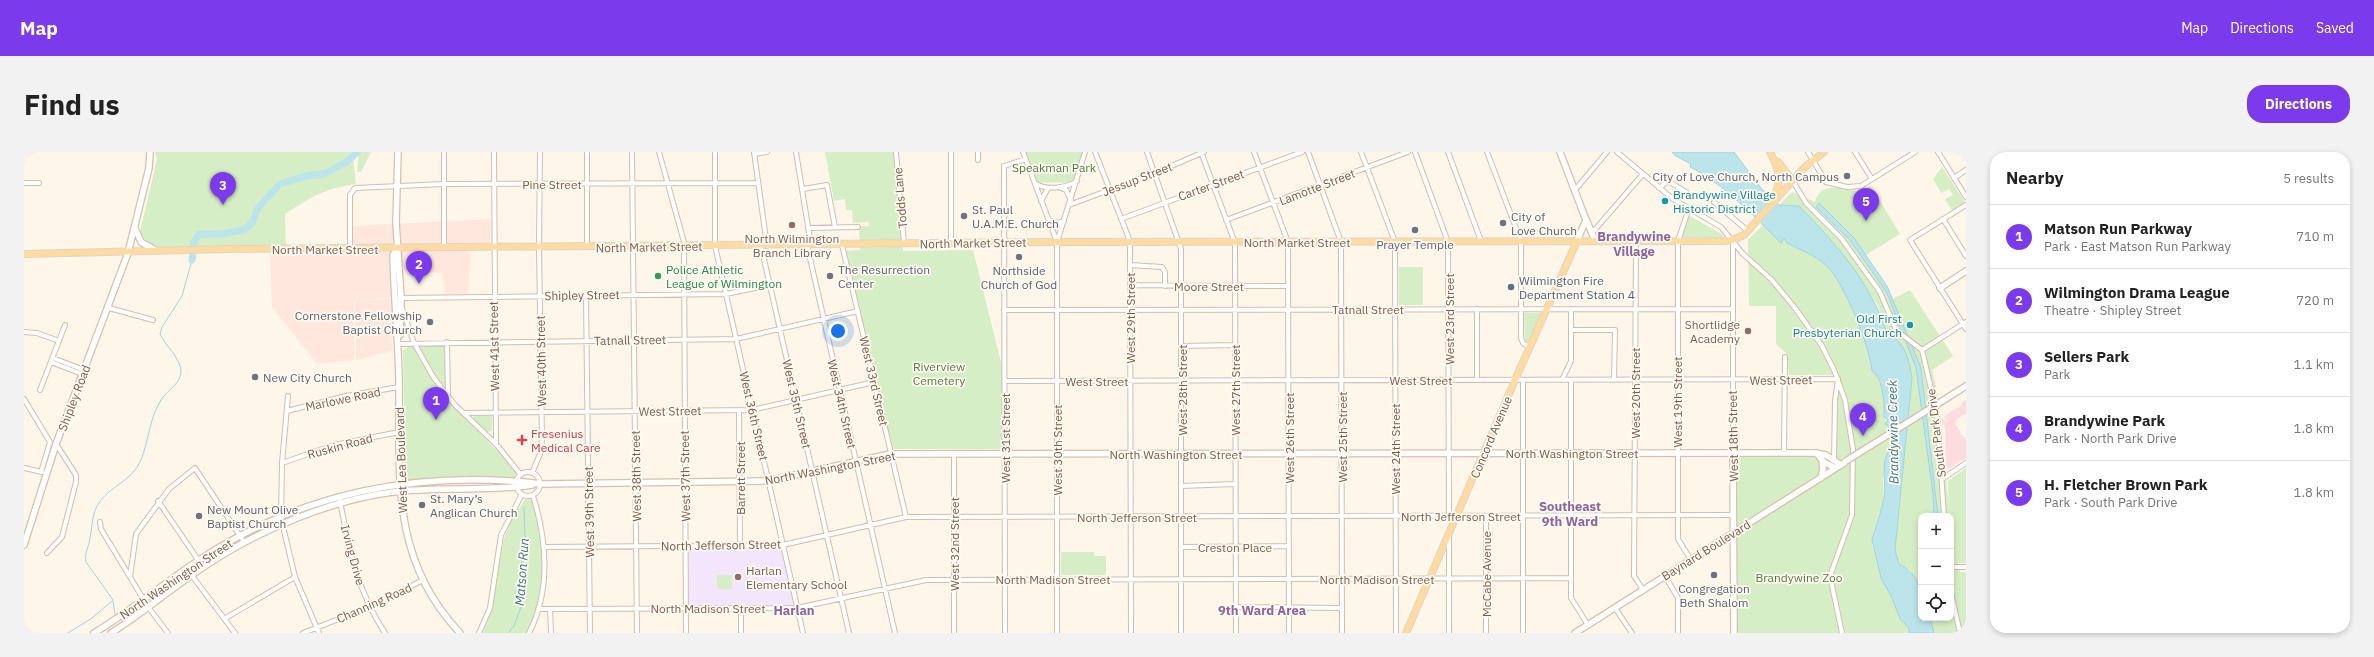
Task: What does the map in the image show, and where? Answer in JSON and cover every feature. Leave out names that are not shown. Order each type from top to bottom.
[{"type":"main road","name":"Shipley Road","points":[[24,545],[44,473],[109,308],[128,253],[149,168],[150,152]]},
{"type":"main road","points":[[398,152],[396,186],[398,249]]},
{"type":"main road","points":[[1560,152],[1592,233],[1598,241]]},
{"type":"main road","points":[[1770,152],[1793,181]]},
{"type":"main road","points":[[1770,152],[1780,175],[1777,196]]},
{"type":"main road","name":"North Market Street","points":[[24,254],[350,249],[539,247],[587,248],[1057,242],[1235,243],[1733,240],[1740,238],[1748,231],[1777,196],[1812,160],[1824,152]]},
{"type":"main road","points":[[1577,241],[1585,226],[1585,216]]},
{"type":"main road","points":[[135,228],[141,242],[158,252]]},
{"type":"main road","name":"Concord Avenue","points":[[1406,633],[1458,516],[1515,380],[1577,241]]},
{"type":"main road","name":"West Lea Boulevard","points":[[398,249],[401,298],[398,344]]},
{"type":"main road","name":"West Lea Boulevard","points":[[398,249],[393,255],[394,298],[398,344],[400,492],[407,539],[423,580],[440,610],[460,633]]},
{"type":"main road","points":[[1940,288],[1966,271]]},
{"type":"main road","points":[[1818,454],[1825,463],[1839,467],[1966,386]]},
{"type":"main road","name":"West 18th Street","points":[[1733,453],[1734,633]]},
{"type":"main road","name":"North Washington Street","points":[[111,633],[203,566],[244,542],[283,525],[340,504],[400,492],[425,489],[517,488],[541,484],[589,482],[768,481],[890,454],[1784,453],[1826,455],[1839,467]]},
{"type":"main road","points":[[1818,454],[1823,466],[1821,478]]},
{"type":"main road","name":"Baynard Boulevard","points":[[1575,633],[1839,467]]},
{"type":"main road","name":"North Washington Street","points":[[94,633],[144,600],[199,560],[240,536],[281,518],[339,496],[400,483],[517,481],[541,484]]},
{"type":"street","points":[[444,152],[444,248]]},
{"type":"street","name":"West 41st Street","points":[[494,152],[493,248],[496,444]]},
{"type":"street","name":"West 40th Street","points":[[532,473],[542,447],[539,247],[540,152]]},
{"type":"street","points":[[586,152],[587,248]]},
{"type":"street","name":"West 38th Street","points":[[632,152],[637,633]]},
{"type":"street","name":"West 37th Street","points":[[659,152],[684,242],[683,340],[686,633]]},
{"type":"street","name":"West 36th Street","points":[[714,152],[715,246],[803,633]]},
{"type":"street","points":[[754,153],[767,152]]},
{"type":"street","name":"West 34th Street","points":[[796,152],[803,189],[809,245],[823,319],[895,633]]},
{"type":"street","name":"Todds Lane","points":[[896,152],[904,244]]},
{"type":"street","points":[[951,152],[951,243]]},
{"type":"street","points":[[978,152],[978,160]]},
{"type":"street","points":[[1023,152],[1057,242]]},
{"type":"street","points":[[1057,242],[1078,180],[1085,152]]},
{"type":"street","points":[[1095,152],[1130,242]]},
{"type":"street","name":"West 28th Street","points":[[1147,152],[1180,242],[1182,286],[1182,633]]},
{"type":"street","points":[[1202,152],[1235,243]]},
{"type":"street","name":"Jessup Street","points":[[1070,203],[1155,173],[1202,152]]},
{"type":"street","points":[[1254,152],[1288,242]]},
{"type":"street","name":"Carter Street","points":[[1121,219],[1302,152]]},
{"type":"street","name":"West 25th Street","points":[[1308,152],[1341,242],[1342,633]]},
{"type":"street","points":[[1361,152],[1395,242]]},
{"type":"street","name":"Lamotte Street","points":[[1226,220],[1408,152]]},
{"type":"street","name":"West 23rd Street","points":[[1415,152],[1448,242],[1449,516]]},
{"type":"street","points":[[1448,152],[1481,242]]},
{"type":"street","points":[[1487,152],[1521,241],[1521,338],[1530,347]]},
{"type":"street","points":[[1575,190],[1607,152]]},
{"type":"street","points":[[1617,152],[1673,199],[1712,220],[1733,240],[1743,254],[1771,279],[1801,315],[1822,346],[1838,379],[1850,422],[1854,492],[1850,524],[1830,572],[1830,584],[1842,633]]},
{"type":"street","points":[[1808,152],[1824,180],[1829,184],[1854,188],[1872,179],[1915,152]]},
{"type":"street","points":[[1855,152],[1872,179]]},
{"type":"street","points":[[1938,152],[1966,197]]},
{"type":"street","name":"West 35th Street","points":[[754,153],[764,246],[770,285],[849,633]]},
{"type":"street","name":"West 31st Street","points":[[1005,633],[1004,166],[1026,159]]},
{"type":"street","points":[[1954,178],[1966,170]]},
{"type":"street","points":[[1592,233],[1643,174]]},
{"type":"street","points":[[1034,182],[1040,186],[1048,188],[1059,187],[1078,180]]},
{"type":"street","points":[[1659,188],[1668,181],[1686,192]]},
{"type":"street","points":[[1793,181],[1806,203],[1846,243],[1880,292],[1894,326],[1901,334],[1911,340],[1922,350],[1964,323]]},
{"type":"street","name":"Pine Street","points":[[350,249],[350,195],[355,188],[444,184],[540,185],[758,182]]},
{"type":"street","points":[[24,183],[39,183]]},
{"type":"street","points":[[803,189],[827,185],[835,227]]},
{"type":"street","points":[[1059,187],[1066,190],[1070,203]]},
{"type":"street","points":[[1042,201],[1048,188]]},
{"type":"street","points":[[1714,202],[1748,231]]},
{"type":"street","points":[[1966,205],[1910,240],[1964,323],[1966,329]]},
{"type":"street","name":"West 19th Street","points":[[1689,208],[1678,241],[1677,379],[1678,539],[1691,560]]},
{"type":"street","points":[[1943,219],[1966,256]]},
{"type":"street","points":[[1049,220],[1056,223],[1064,220]]},
{"type":"street","points":[[808,228],[858,227]]},
{"type":"street","name":"West 18th Street","points":[[1733,240],[1733,453]]},
{"type":"street","name":"West 20th Street","points":[[1636,241],[1634,576],[1643,590]]},
{"type":"street","name":"West 30th Street","points":[[1057,242],[1057,633]]},
{"type":"street","name":"West 29th Street","points":[[1130,242],[1131,633]]},
{"type":"street","name":"West 26th Street","points":[[1288,242],[1289,633]]},
{"type":"street","name":"West 24th Street","points":[[1395,242],[1396,633]]},
{"type":"street","name":"West 27th Street","points":[[1235,243],[1236,633]]},
{"type":"street","name":"West 33rd Street","points":[[842,245],[906,517]]},
{"type":"street","points":[[1130,265],[1162,267],[1165,272],[1165,286]]},
{"type":"street","name":"Shipley Street","points":[[394,298],[726,294],[770,285]]},
{"type":"street","name":"Moore Street","points":[[1130,286],[1288,286]]},
{"type":"street","name":"West 39th Street","points":[[586,296],[590,633]]},
{"type":"street","points":[[401,305],[414,343],[434,378],[463,413],[496,444],[521,475]]},
{"type":"street","points":[[109,308],[153,320]]},
{"type":"street","points":[[1477,309],[1477,380]]},
{"type":"street","points":[[1562,380],[1571,361],[1571,309]]},
{"type":"street","name":"Tatnall Street","points":[[1004,310],[1732,309]]},
{"type":"street","name":"Tatnall Street","points":[[398,344],[447,342],[736,339],[858,311]]},
{"type":"street","points":[[40,390],[65,325]]},
{"type":"street","points":[[1572,330],[1615,330],[1614,380]]},
{"type":"street","points":[[24,332],[37,333],[60,341]]},
{"type":"street","points":[[447,342],[448,396]]},
{"type":"street","points":[[1182,346],[1235,345]]},
{"type":"street","name":"South Park Drive","points":[[1922,350],[1936,414],[1944,513]]},
{"type":"street","points":[[1784,453],[1785,357]]},
{"type":"street","points":[[52,360],[83,372]]},
{"type":"street","points":[[1834,461],[1835,400],[1838,379]]},
{"type":"street","name":"West Street","points":[[1004,381],[1838,379]]},
{"type":"street","points":[[1522,633],[1523,380]]},
{"type":"street","points":[[1571,380],[1571,598],[1588,625]]},
{"type":"street","name":"West Street","points":[[463,413],[752,410],[874,382]]},
{"type":"street","name":"Marlowe Road","points":[[287,411],[346,396],[399,387]]},
{"type":"street","points":[[288,396],[282,463],[281,518],[295,577],[319,633]]},
{"type":"street","points":[[24,399],[50,442],[44,473],[24,468]]},
{"type":"street","name":"Barrett Street","points":[[739,410],[740,546]]},
{"type":"street","name":"Ruskin Road","points":[[282,463],[334,445],[400,432]]},
{"type":"street","points":[[47,553],[62,538],[76,482],[76,475],[56,444]]},
{"type":"street","name":"West 32nd Street","points":[[954,454],[954,633]]},
{"type":"street","points":[[1942,479],[1966,463]]},
{"type":"street","points":[[130,577],[136,534],[158,501],[174,483],[195,468],[244,542]]},
{"type":"street","points":[[532,473],[538,477],[541,484],[539,491],[533,496],[522,494],[517,488],[517,481],[521,475],[532,473]]},
{"type":"street","points":[[1181,486],[1235,484]]},
{"type":"street","points":[[479,633],[490,608],[501,535],[522,494]]},
{"type":"street","name":"Irving Drive","points":[[339,496],[354,571],[369,607],[385,633]]},
{"type":"street","points":[[528,633],[538,609],[543,584],[545,548],[533,496]]},
{"type":"street","points":[[158,501],[203,566]]},
{"type":"street","name":"North Jefferson Street","points":[[545,548],[783,545],[906,517],[1733,515]]},
{"type":"street","name":"McCabe Avenue","points":[[1486,516],[1486,633]]},
{"type":"street","points":[[100,522],[101,529],[148,607],[168,633]]},
{"type":"street","points":[[1449,535],[1449,633]]},
{"type":"street","name":"Creston Place","points":[[1181,547],[1289,546]]},
{"type":"street","points":[[1954,567],[1966,566]]},
{"type":"street","points":[[187,569],[235,633]]},
{"type":"street","points":[[1665,576],[1678,598],[1678,633]]},
{"type":"street","points":[[224,619],[295,577]]},
{"type":"street","name":"North Madison Street","points":[[538,609],[797,608],[920,580],[1571,578]]},
{"type":"street","name":"Channing Road","points":[[303,633],[369,607],[423,580]]},
{"type":"street","points":[[1954,606],[1960,633]]},
{"type":"street","points":[[1236,607],[1342,608]]},
{"type":"street","points":[[741,608],[741,633]]},
{"type":"street","points":[[1615,608],[1632,633]]},
{"type":"street","points":[[550,609],[551,633]]},
{"type":"shaded area","points":[[491,219],[490,244],[471,245],[468,294],[446,294],[442,273],[392,271],[392,298],[354,300],[354,360],[317,364],[272,307],[270,254],[353,254],[353,226]]},
{"type":"shaded area","points":[[391,299],[392,351],[356,360],[355,300]]},
{"type":"shaded area","points":[[1966,400],[1966,414],[1958,418],[1955,423],[1961,433],[1960,434],[1966,438],[1966,458],[1948,469],[1946,466],[1945,428],[1941,420],[1944,419],[1948,422],[1944,416],[1962,405],[1961,403]]},
{"type":"shaded area","name":"Harlan Elementary School","points":[[783,545],[797,608],[686,608],[685,546]]},
{"type":"green space","points":[[155,152],[371,152],[361,172],[357,172],[359,153],[353,158],[356,184],[326,191],[303,202],[285,214],[286,246],[158,247],[146,242],[140,232],[157,159]]},
{"type":"green space","name":"Riverview Cemetery","points":[[825,152],[894,152],[903,251],[973,250],[1002,366],[1002,449],[892,449],[845,251],[860,250],[859,227],[869,226],[868,222],[853,223],[852,210],[846,210],[845,199],[834,201]]},
{"type":"green space","name":"Speakman Park","points":[[1023,152],[1084,152],[1074,183],[1034,182]]},
{"type":"green space","points":[[1942,167],[1965,202],[1953,212],[1945,199],[1953,195],[1949,189],[1941,193],[1933,179]]},
{"type":"green space","points":[[1871,186],[1900,234],[1866,255],[1893,299],[1910,290],[1953,356],[1932,370],[1938,395],[1949,509],[1948,481],[1966,468],[1966,563],[1958,563],[1960,572],[1966,572],[1966,633],[1934,633],[1931,621],[1954,621],[1954,513],[1918,513],[1918,584],[1910,570],[1899,564],[1895,550],[1912,378],[1908,358],[1898,341],[1887,333],[1878,306],[1859,276],[1779,205],[1792,192],[1815,202],[1818,195],[1827,189],[1840,188],[1860,192]]},
{"type":"green space","points":[[1688,215],[1723,235],[1722,238],[1680,237]]},
{"type":"green space","name":"Brandywine Zoo","points":[[1763,225],[1781,243],[1784,238],[1787,243],[1813,256],[1827,266],[1849,301],[1862,331],[1867,346],[1872,371],[1875,372],[1882,389],[1885,403],[1884,417],[1889,426],[1892,447],[1883,480],[1884,497],[1872,540],[1873,548],[1897,611],[1909,628],[1909,633],[1737,633],[1737,456],[1812,456],[1818,460],[1836,450],[1838,387],[1842,384],[1839,375],[1789,375],[1787,354],[1776,344],[1776,306],[1749,306],[1748,240]]},
{"type":"green space","points":[[1399,267],[1423,267],[1423,305],[1399,305]]},
{"type":"green space","points":[[1524,313],[1541,313],[1527,344],[1525,342]]},
{"type":"green space","points":[[421,345],[444,345],[446,384],[443,387],[420,349]]},
{"type":"green space","points":[[411,346],[415,348],[442,391],[513,468],[516,474],[514,479],[405,481],[403,350]]},
{"type":"green space","points":[[474,415],[492,416],[492,431],[487,432],[473,418]]},
{"type":"green space","points":[[525,499],[530,499],[534,505],[542,554],[542,585],[535,617],[528,633],[483,633],[490,615],[504,539],[510,523]]},
{"type":"green space","points":[[1061,552],[1094,552],[1094,556],[1106,556],[1106,575],[1061,575]]},
{"type":"green space","points":[[716,575],[732,575],[732,589],[718,589]]},
{"type":"water","name":"Brandywine Creek","points":[[1672,152],[1734,152],[1761,188],[1779,205],[1799,206],[1839,249],[1871,296],[1887,333],[1902,346],[1908,358],[1912,378],[1895,550],[1899,564],[1913,574],[1917,580],[1918,621],[1931,621],[1934,633],[1909,633],[1909,628],[1900,619],[1892,598],[1881,578],[1872,540],[1884,498],[1884,471],[1886,458],[1892,447],[1889,426],[1885,424],[1888,420],[1884,417],[1884,399],[1881,385],[1876,374],[1872,371],[1861,331],[1840,285],[1826,265],[1787,243],[1784,238],[1781,243],[1726,191],[1690,167],[1691,164],[1674,155]]},
{"type":"water","points":[[1819,203],[1854,238],[1887,286],[1921,368],[1938,513],[1934,513],[1933,494],[1916,368],[1887,293],[1850,240],[1816,207]]},
{"type":"waterway","points":[[192,260],[194,242],[199,234],[221,234],[244,230],[252,223],[258,208],[280,184],[306,176],[324,174],[348,161],[357,152]]},
{"type":"waterway","points":[[68,633],[92,618],[113,600],[86,562],[93,518],[95,510],[102,499],[137,468],[144,452],[157,407],[164,396],[179,379],[181,371],[180,366],[176,357],[160,334],[162,327],[182,296],[192,260]]},
{"type":"waterway","name":"Matson Run","points":[[508,633],[514,626],[521,607],[524,584],[521,556],[525,539],[524,507]]},
{"type":"waterway","points":[[113,601],[115,614]]},
{"type":"place","name":"City of Love Church, North Campus","points":[[1847,176]]},
{"type":"place","name":"Brandywine Village Historic District","points":[[1665,201]]},
{"type":"place","name":"Sellers Park","points":[[223,205]]},
{"type":"place","name":"St. Paul U.A.M.E. Church","points":[[964,216]]},
{"type":"place","name":"H. Fletcher Brown Park","points":[[1866,221]]},
{"type":"place","name":"City of Love Church","points":[[1503,223]]},
{"type":"place","name":"North Wilmington Branch Library","points":[[792,225]]},
{"type":"place","name":"Prayer Temple","points":[[1415,230]]},
{"type":"place","name":"Northside Church of God","points":[[1019,257]]},
{"type":"place","name":"Police Athletic League of Wilmington","points":[[658,276]]},
{"type":"place","name":"The Resurrection Center","points":[[830,276]]},
{"type":"place","name":"Wilmington Drama League","points":[[419,284]]},
{"type":"place","name":"Wilmington Fire Department Station 4","points":[[1511,287]]},
{"type":"place","name":"Cornerstone Fellowship Baptist Church","points":[[430,322]]},
{"type":"place","name":"Old First Presbyterian Church","points":[[1910,325]]},
{"type":"place","name":"Shortlidge Academy","points":[[1748,331]]},
{"type":"place","name":"New City Church","points":[[255,377]]},
{"type":"place","name":"Matson Run Parkway","points":[[436,420]]},
{"type":"place","name":"Brandywine Park","points":[[1863,436]]},
{"type":"place","name":"Fresenius Medical Care","points":[[522,440]]},
{"type":"place","name":"St. Mary’s Anglican Church","points":[[422,505]]},
{"type":"place","name":"New Mount Olive Baptist Church","points":[[199,516]]},
{"type":"place","name":"Congregation Beth Shalom","points":[[1714,575]]},
{"type":"place","name":"Harlan Elementary School","points":[[738,577]]},
{"type":"district","name":"Brandywine Village","points":[[1634,244]]},
{"type":"district","name":"Southeast 9th Ward","points":[[1570,514]]},
{"type":"district","name":"Harlan","points":[[794,610]]},
{"type":"district","name":"9th Ward Area","points":[[1262,610]]}]
